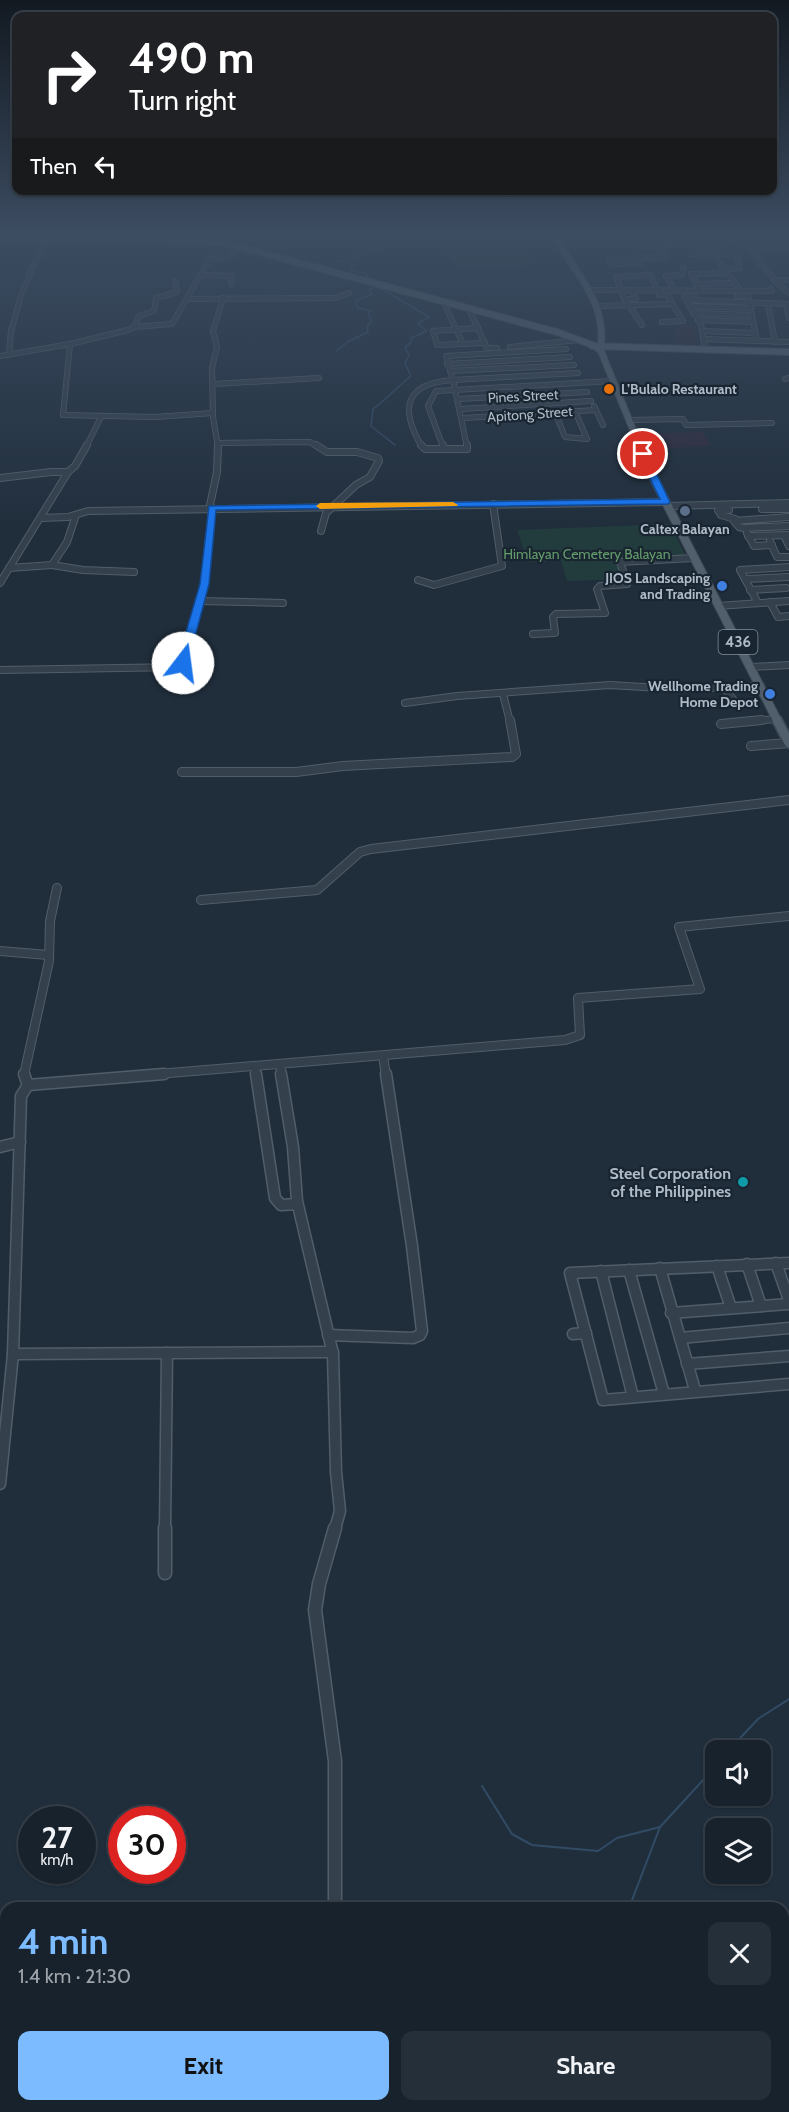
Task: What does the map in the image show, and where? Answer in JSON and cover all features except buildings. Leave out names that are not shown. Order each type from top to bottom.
[{"type":"main road","name":"436","points":[[545,331],[595,346],[602,357],[649,469],[776,719],[786,733],[789,743]]},
{"type":"main road","points":[[602,331],[595,346],[789,352]]},
{"type":"street","points":[[9,354],[11,331]]},
{"type":"street","points":[[0,356],[69,344],[125,331]]},
{"type":"street","points":[[174,689],[205,584],[212,508],[210,505],[217,472],[218,443],[213,413],[212,369],[217,347],[213,331]]},
{"type":"street","points":[[433,331],[436,345],[485,343]]},
{"type":"street","points":[[458,331],[463,344]]},
{"type":"street","points":[[479,331],[489,349],[578,340]]},
{"type":"street","points":[[701,331],[705,348]]},
{"type":"street","points":[[755,331],[757,341]]},
{"type":"street","points":[[773,331],[775,342]]},
{"type":"street","points":[[703,339],[789,342]]},
{"type":"street","points":[[562,342],[603,424]]},
{"type":"street","points":[[69,344],[68,380],[62,413],[65,416],[213,413]]},
{"type":"street","points":[[566,349],[444,357],[450,371],[453,380],[457,390],[464,418],[467,448],[425,449],[421,446],[409,417],[408,403],[420,386],[438,381],[453,380],[578,374]]},
{"type":"street","points":[[447,364],[570,357]]},
{"type":"street","points":[[450,371],[574,364]]},
{"type":"street","points":[[214,384],[319,378]]},
{"type":"street","points":[[444,449],[429,406],[436,392],[612,381]]},
{"type":"street","name":"Pines Street","points":[[458,399],[587,392]]},
{"type":"street","points":[[460,408],[591,401]]},
{"type":"street","name":"Apitong Street","points":[[464,418],[596,410]]},
{"type":"street","points":[[555,412],[565,437],[587,439],[575,411]]},
{"type":"street","points":[[0,583],[68,472],[75,466],[85,450],[101,417]]},
{"type":"street","points":[[630,420],[683,419],[686,425],[772,423]]},
{"type":"street","points":[[218,443],[310,442],[327,452],[357,452],[378,458],[379,461],[370,477],[356,485],[326,513],[321,531]]},
{"type":"street","points":[[0,478],[33,473],[68,472]]},
{"type":"street","points":[[41,518],[76,515],[88,511],[493,504],[667,504],[788,510]]},
{"type":"street","points":[[418,580],[434,585],[502,566],[493,504]]},
{"type":"street","points":[[788,510],[718,510],[721,515],[734,517],[739,527],[789,526]]},
{"type":"street","points":[[735,519],[788,510]]},
{"type":"street","points":[[52,565],[67,542],[76,515]]},
{"type":"street","points":[[744,528],[754,546],[771,545]]},
{"type":"street","points":[[748,536],[786,535],[789,546]]},
{"type":"street","points":[[767,536],[777,557],[789,557]]},
{"type":"street","points":[[533,634],[555,633],[553,617],[556,614],[605,614],[597,589],[600,586],[627,584],[620,562],[693,558]]},
{"type":"street","points":[[9,568],[52,565],[83,570],[134,572]]},
{"type":"street","points":[[758,603],[740,570],[789,567]]},
{"type":"street","points":[[780,577],[788,590]]},
{"type":"street","points":[[745,579],[789,577]]},
{"type":"street","points":[[750,590],[788,590]]},
{"type":"street","points":[[200,601],[283,603]]},
{"type":"street","points":[[718,606],[789,601]]},
{"type":"street","points":[[770,602],[778,616],[789,616]]},
{"type":"street","points":[[751,667],[789,665]]},
{"type":"street","points":[[0,670],[180,667]]},
{"type":"street","points":[[405,703],[457,696],[610,685],[676,689],[760,686]]},
{"type":"street","points":[[724,688],[737,704]]},
{"type":"street","points":[[182,772],[284,773],[326,770],[343,765],[512,757],[516,754],[516,746],[503,694]]},
{"type":"street","points":[[721,724],[776,719]]},
{"type":"street","points":[[751,746],[789,743]]},
{"type":"street","points":[[201,900],[317,890],[360,852],[371,849],[789,800]]},
{"type":"street","points":[[28,1085],[24,1078],[24,1070],[48,970],[50,921],[57,888]]},
{"type":"street","points":[[28,1085],[565,1040],[580,1035],[578,998],[700,989],[679,927],[789,916]]},
{"type":"street","points":[[0,951],[48,955]]},
{"type":"street","points":[[328,1335],[413,1338],[420,1335],[422,1331],[412,1246],[383,1056]]},
{"type":"street","points":[[280,1065],[293,1147],[297,1204],[308,1240],[309,1255],[333,1352],[336,1472],[340,1511],[317,1594],[315,1610],[335,1761],[335,1902]]},
{"type":"street","points":[[255,1067],[275,1198],[281,1205],[297,1204]]},
{"type":"street","points":[[0,1484],[4,1410],[13,1354],[21,1096],[28,1085]]},
{"type":"street","points":[[0,1147],[20,1142]]},
{"type":"street","points":[[671,1312],[789,1302],[776,1263]]},
{"type":"street","points":[[789,1263],[570,1273],[603,1400],[695,1390],[789,1384]]},
{"type":"street","points":[[747,1264],[761,1306]]},
{"type":"street","points":[[717,1266],[731,1308]]},
{"type":"street","points":[[660,1268],[695,1390]]},
{"type":"street","points":[[629,1270],[664,1394]]},
{"type":"street","points":[[601,1271],[633,1397]]},
{"type":"street","points":[[680,1338],[789,1328]]},
{"type":"street","points":[[573,1334],[586,1333]]},
{"type":"street","points":[[13,1354],[333,1352]]},
{"type":"street","points":[[165,1573],[164,1476],[167,1353]]},
{"type":"street","points":[[687,1364],[789,1356]]},
{"type":"shaded area","points":[[676,331],[694,331],[698,347],[679,345]]},
{"type":"shaded area","points":[[703,432],[711,446],[668,448],[667,446],[646,446],[641,434]]},
{"type":"green space","name":"Himlayan Cemetery Balayan","points":[[670,524],[687,559],[622,564],[629,579],[567,581],[561,561],[528,562],[517,530]]},
{"type":"waterway","points":[[336,351],[368,331]]},
{"type":"waterway","points":[[395,445],[371,426],[373,409],[411,376],[405,363],[409,355],[405,348],[412,341],[411,338],[426,331]]},
{"type":"waterway","points":[[738,1740],[758,1719],[789,1699]]},
{"type":"waterway","points":[[660,1827],[705,1778]]},
{"type":"waterway","points":[[482,1786],[512,1834],[532,1845],[598,1851],[617,1838],[660,1827]]},
{"type":"waterway","points":[[631,1902],[660,1827]]},
{"type":"slow traffic","points":[[320,506],[453,505]]},
{"type":"place","name":"L’Bulalo Restaurant","points":[[609,389]]},
{"type":"place","name":"Caltex Balayan","points":[[685,511]]},
{"type":"place","name":"JIOS Landscaping and Trading","points":[[722,586]]},
{"type":"place","name":"Wellhome Trading Home Depot","points":[[770,694]]},
{"type":"place","name":"Steel Corporation of the Philippines","points":[[743,1182]]},
{"type":"route","points":[[183,663],[205,584],[212,508],[665,502],[643,454]]}]
